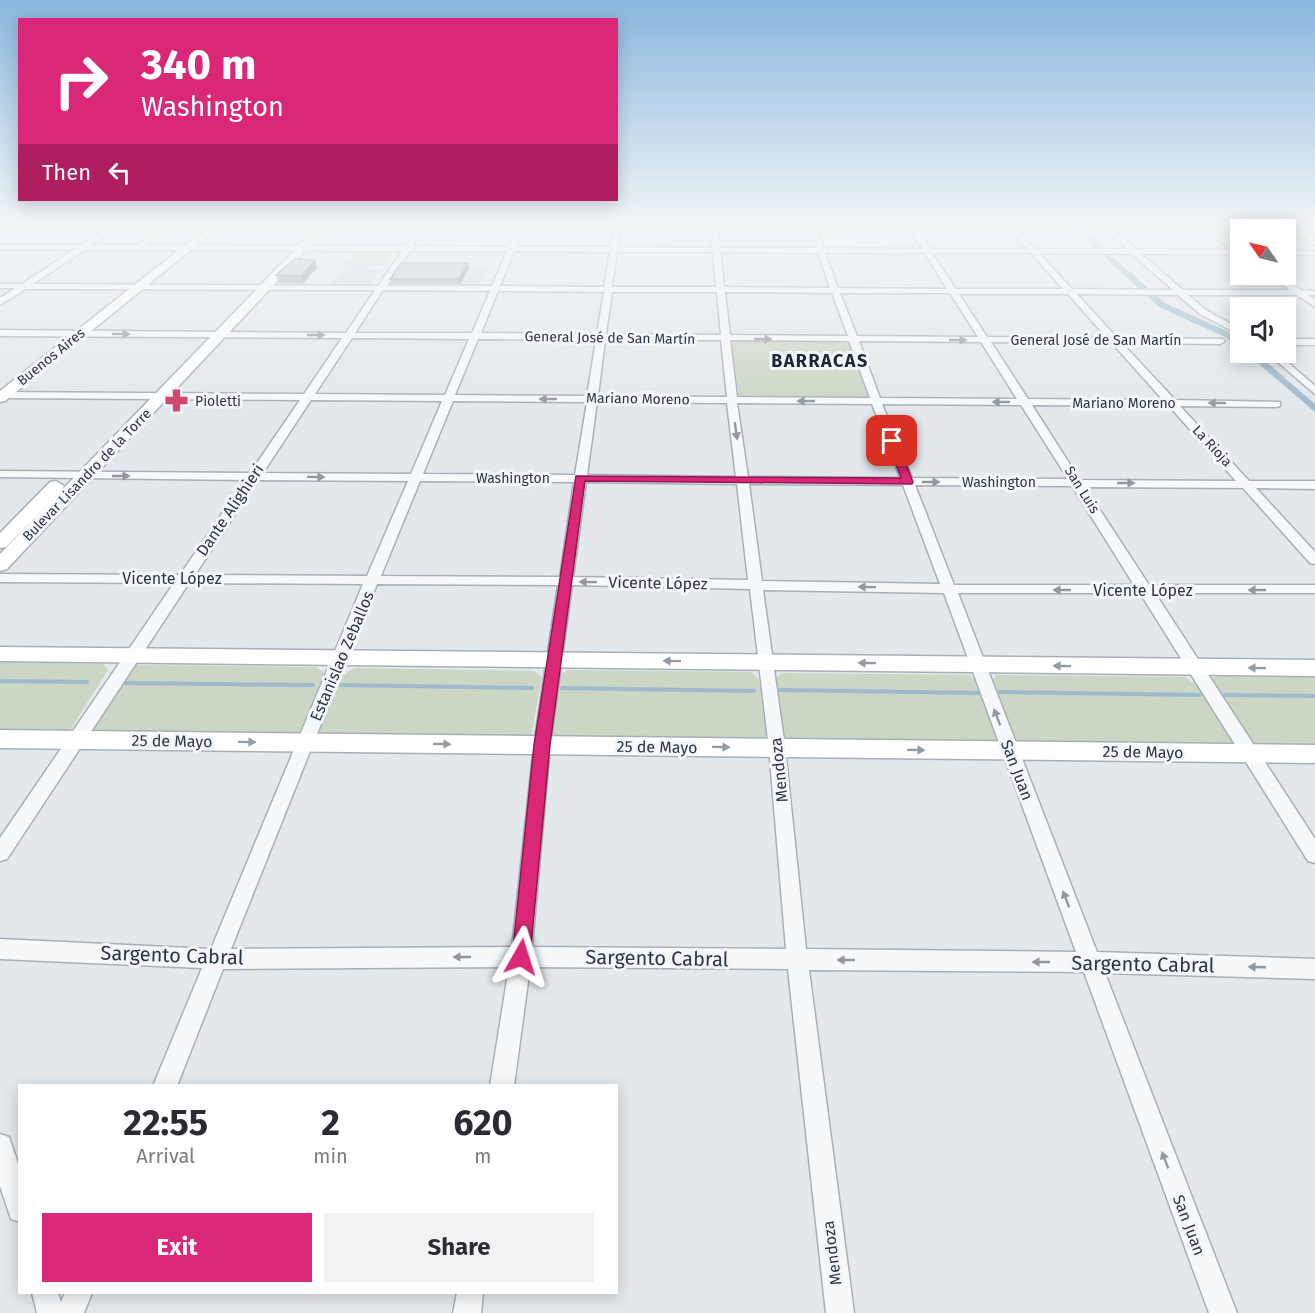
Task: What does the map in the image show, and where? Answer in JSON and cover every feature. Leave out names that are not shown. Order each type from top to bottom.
[{"type":"street","points":[[0,302],[21,288]]},
{"type":"street","name":"Buenos Aires","points":[[1,396],[137,288]]},
{"type":"street","name":"Bulevar Lisandro de la Torre","points":[[0,543],[204,335],[257,288]]},
{"type":"street","name":"Bulevar Lisandro de la Torre","points":[[0,566],[220,335],[257,288]]},
{"type":"street","name":"Dante Alighieri","points":[[0,853],[381,288]]},
{"type":"street","name":"Estanislao Zeballos","points":[[166,1084],[340,658],[374,581],[414,478],[496,288]]},
{"type":"street","points":[[526,288],[1315,293]]},
{"type":"street","name":"San Luis","points":[[952,288],[1315,855]]},
{"type":"street","name":"La Rioja","points":[[1067,288],[1248,484],[1315,560]]},
{"type":"street","points":[[1179,288],[1208,315],[1230,327]]},
{"type":"street","points":[[1292,288],[1315,304]]},
{"type":"street","points":[[501,1084],[521,957],[542,745],[602,338],[607,289]]},
{"type":"street","name":"Mendoza","points":[[721,290],[732,401],[777,748],[797,960],[840,1313]]},
{"type":"street","name":"San Juan","points":[[836,290],[1222,1313]]},
{"type":"street","name":"General José de San Martín","points":[[0,333],[1220,341]]},
{"type":"street","points":[[1296,342],[1315,342]]},
{"type":"street","points":[[1283,363],[1315,391]]},
{"type":"street","name":"Mariano Moreno","points":[[1,396],[1276,404]]},
{"type":"street","name":"Washington","points":[[0,474],[1315,484]]},
{"type":"street","name":"Vicente López","points":[[0,578],[565,581],[950,589],[1315,589]]},
{"type":"street","points":[[0,654],[1315,668]]},
{"type":"street","name":"25 de Mayo","points":[[0,738],[1315,754]]},
{"type":"street","name":"Sargento Cabral","points":[[0,949],[219,958],[521,957],[1090,962],[1315,969]]},
{"type":"street","points":[[0,1146],[18,1204]]},
{"type":"street","points":[[45,1294],[51,1313]]},
{"type":"street","points":[[70,1313],[79,1294]]},
{"type":"street","points":[[467,1313],[470,1294]]},
{"type":"green space","points":[[738,340],[852,344],[869,396],[865,399],[744,398],[738,396],[731,344]]},
{"type":"green space","points":[[0,662],[103,664],[108,670],[70,730],[58,734],[0,734]]},
{"type":"green space","points":[[137,665],[315,667],[325,673],[300,732],[288,738],[88,731],[129,667]]},
{"type":"green space","points":[[355,668],[534,671],[542,677],[531,737],[322,735],[319,731],[335,686],[347,672]]},
{"type":"green space","points":[[568,670],[751,672],[759,679],[767,735],[759,743],[554,741],[547,734],[557,676]]},
{"type":"green space","points":[[782,673],[969,675],[979,681],[1002,738],[996,746],[790,744],[781,737],[776,678]]},
{"type":"green space","points":[[996,675],[1184,677],[1196,684],[1234,741],[1230,749],[1023,747],[1012,740],[992,681]]},
{"type":"green space","points":[[1214,677],[1315,677],[1315,749],[1260,748],[1248,741],[1211,682]]},
{"type":"waterway","points":[[1143,288],[1162,305],[1230,337]]},
{"type":"waterway","points":[[1262,363],[1315,409]]},
{"type":"waterway","points":[[0,681],[87,682]]},
{"type":"waterway","points":[[120,683],[313,685]]},
{"type":"waterway","points":[[340,685],[532,688]]},
{"type":"waterway","points":[[562,688],[754,691]]},
{"type":"waterway","points":[[780,690],[979,693]]},
{"type":"waterway","points":[[1000,692],[1200,695]]},
{"type":"waterway","points":[[1225,695],[1315,696]]},
{"type":"place","name":"Pioletti","points":[[177,401]]},
{"type":"district","name":"BARRACAS","points":[[820,361]]},
{"type":"route","points":[[521,957],[542,745],[580,478],[908,482],[892,441]]}]
